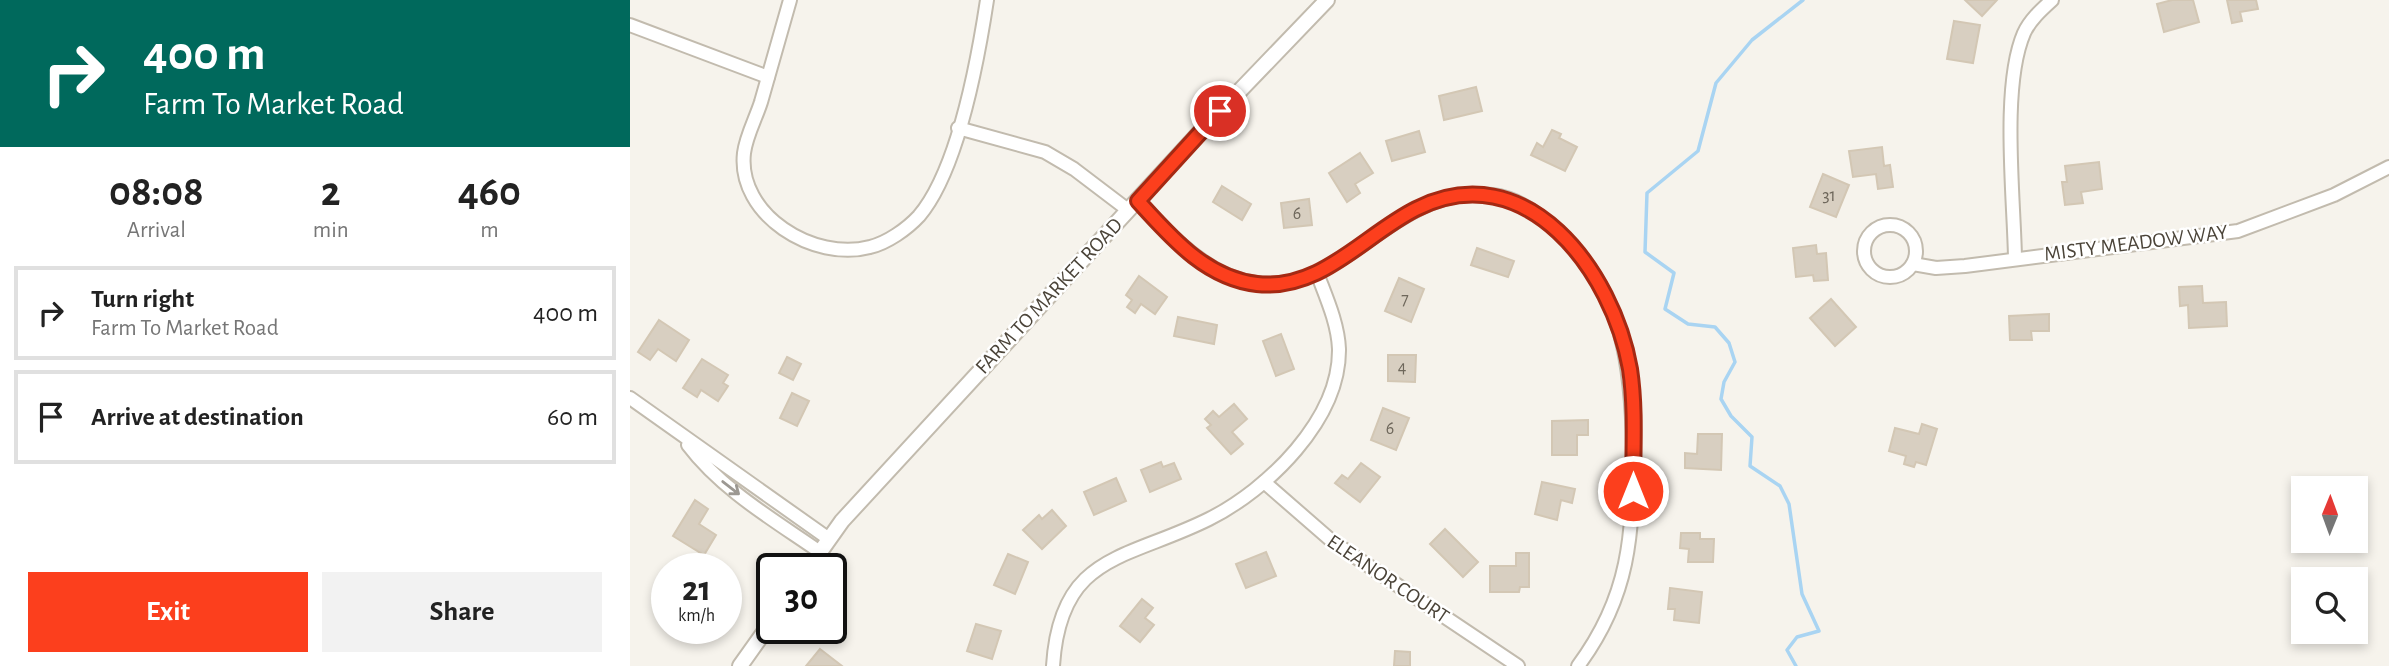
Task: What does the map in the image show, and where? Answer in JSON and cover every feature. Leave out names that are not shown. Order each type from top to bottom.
[{"type":"street","points":[[790,0],[744,153],[747,183],[760,208],[779,226],[804,241],[837,248],[869,247],[899,233],[919,215],[939,180],[958,128],[975,74],[987,0]]},
{"type":"street","name":"FARM TO MARKET ROAD","points":[[820,552],[842,520],[1327,0]]},
{"type":"street","points":[[2015,258],[2012,84],[2025,32],[2052,0]]},
{"type":"street","points":[[630,25],[768,77]]},
{"type":"street","points":[[958,128],[1045,152],[1133,205],[1186,250],[1220,273],[1249,282],[1278,284],[1317,273],[1415,209],[1448,197],[1493,195],[1533,211],[1566,239],[1592,272],[1619,328],[1630,370],[1633,516],[1629,551],[1615,600],[1596,640],[1578,666]]},
{"type":"street","name":"MISTY MEADOW WAY","points":[[1913,264],[1936,268],[2238,231],[2334,195],[2389,167]]},
{"type":"street","name":"MISTY MEADOW WAY","points":[[1891,225],[1907,231],[1916,246],[1913,264],[1908,270],[1892,277],[1876,274],[1863,253],[1868,236],[1874,230],[1891,225]]},
{"type":"street","points":[[1053,666],[1062,613],[1075,591],[1094,571],[1122,553],[1208,520],[1239,502],[1264,482],[1308,434],[1336,374],[1339,358],[1335,328],[1317,273]]},
{"type":"street","points":[[630,398],[684,439],[829,539]]},
{"type":"street","points":[[684,439],[703,466],[820,552]]},
{"type":"street","name":"ELEANOR COURT","points":[[1264,482],[1332,542],[1518,666]]},
{"type":"street","points":[[740,666],[756,644]]},
{"type":"building","points":[[1965,0],[1997,0],[1982,16]]},
{"type":"building","points":[[2172,0],[2193,0],[2199,22],[2164,32],[2157,4]]},
{"type":"building","points":[[2227,0],[2256,0],[2258,9],[2240,12],[2242,21],[2232,23]]},
{"type":"building","points":[[1954,21],[1980,25],[1973,63],[1947,59]]},
{"type":"building","points":[[1476,87],[1482,111],[1444,120],[1439,96]]},
{"type":"building","points":[[1552,130],[1561,134],[1559,138],[1577,147],[1565,171],[1531,155],[1537,143],[1543,147]]},
{"type":"building","points":[[1419,131],[1425,152],[1392,161],[1386,141]]},
{"type":"building","points":[[1882,147],[1884,166],[1890,165],[1893,187],[1878,189],[1876,174],[1853,177],[1849,151]]},
{"type":"building","points":[[1360,153],[1373,173],[1355,184],[1360,193],[1347,202],[1329,173]]},
{"type":"building","points":[[2099,162],[2102,189],[2081,192],[2083,203],[2065,205],[2062,182],[2067,182],[2065,166]]},
{"type":"building","points":[[1823,174],[1849,185],[1836,217],[1810,207]]},
{"type":"building","points":[[1222,186],[1251,204],[1242,220],[1213,202]]},
{"type":"building","points":[[1309,199],[1312,225],[1284,228],[1281,203]]},
{"type":"building","points":[[1816,245],[1817,254],[1826,253],[1828,280],[1814,281],[1813,275],[1796,277],[1793,248]]},
{"type":"building","points":[[1477,248],[1514,261],[1508,277],[1471,265]]},
{"type":"building","points":[[1139,276],[1167,297],[1155,314],[1141,304],[1135,313],[1127,307],[1132,300],[1126,295]]},
{"type":"building","points":[[1399,278],[1424,289],[1411,322],[1385,311]]},
{"type":"building","points":[[2202,286],[2203,303],[2226,302],[2227,326],[2189,328],[2188,305],[2180,306],[2179,287]]},
{"type":"building","points":[[1831,299],[1856,327],[1835,346],[1810,318]]},
{"type":"building","points":[[2049,314],[2049,331],[2031,331],[2032,340],[2010,340],[2009,316]]},
{"type":"building","points":[[1178,317],[1217,325],[1214,344],[1174,336]]},
{"type":"building","points":[[659,320],[689,340],[676,361],[658,349],[650,360],[638,352]]},
{"type":"building","points":[[1281,334],[1294,369],[1276,376],[1263,341]]},
{"type":"building","points":[[1388,355],[1416,355],[1415,382],[1388,381]]},
{"type":"building","points":[[787,357],[801,364],[793,380],[779,373]]},
{"type":"building","points":[[702,359],[728,375],[723,383],[728,386],[718,401],[701,390],[697,397],[683,388]]},
{"type":"building","points":[[792,393],[809,401],[797,426],[780,418]]},
{"type":"building","points":[[1234,404],[1247,419],[1232,432],[1243,444],[1231,454],[1207,428],[1211,425],[1205,419],[1213,411],[1219,417]]},
{"type":"building","points":[[1383,408],[1409,418],[1396,450],[1371,440]]},
{"type":"building","points":[[1588,420],[1588,435],[1577,435],[1577,455],[1552,455],[1552,421]]},
{"type":"building","points":[[1922,424],[1937,429],[1926,465],[1916,462],[1914,467],[1904,464],[1906,456],[1889,451],[1895,428],[1919,434]]},
{"type":"building","points":[[1698,434],[1722,434],[1721,470],[1685,468],[1685,453],[1697,454]]},
{"type":"building","points":[[1161,462],[1163,467],[1174,463],[1181,479],[1150,492],[1141,470]]},
{"type":"building","points":[[1361,463],[1380,477],[1360,502],[1335,483],[1342,475],[1348,479]]},
{"type":"building","points":[[1116,478],[1126,501],[1094,515],[1084,492]]},
{"type":"building","points":[[1542,482],[1575,489],[1572,503],[1561,500],[1557,520],[1535,514]]},
{"type":"building","points":[[695,500],[708,509],[699,524],[716,535],[705,553],[673,536]]},
{"type":"building","points":[[1052,510],[1066,526],[1042,549],[1023,530],[1039,515],[1042,519]]},
{"type":"building","points":[[1445,529],[1478,562],[1463,577],[1430,544]]},
{"type":"building","points":[[1681,533],[1700,533],[1700,539],[1714,539],[1713,562],[1688,562],[1689,549],[1680,548]]},
{"type":"building","points":[[1266,552],[1276,576],[1246,588],[1236,564]]},
{"type":"building","points":[[1516,553],[1529,553],[1529,587],[1520,587],[1519,592],[1490,592],[1490,566],[1516,566]]},
{"type":"building","points":[[1008,554],[1028,562],[1015,594],[994,585]]},
{"type":"building","points":[[1670,588],[1702,592],[1699,623],[1674,620],[1675,609],[1668,609]]},
{"type":"building","points":[[1142,599],[1153,608],[1145,618],[1154,625],[1140,642],[1120,626]]},
{"type":"building","points":[[976,624],[1001,631],[992,659],[967,651]]},
{"type":"building","points":[[820,649],[842,666],[806,666]]},
{"type":"building","points":[[1395,651],[1410,652],[1410,666],[1394,666]]},
{"type":"waterway","points":[[1796,666],[1787,650],[1797,637],[1819,631],[1802,594],[1789,504],[1780,486],[1750,466],[1752,437],[1731,416],[1721,399],[1724,382],[1735,362],[1729,343],[1715,327],[1688,324],[1665,309],[1674,273],[1645,252],[1647,193],[1698,151],[1716,83],[1752,40],[1803,0]]},
{"type":"route","points":[[1220,111],[1138,201],[1169,234],[1204,264],[1241,281],[1278,284],[1293,282],[1317,273],[1415,209],[1448,197],[1493,195],[1514,201],[1533,211],[1566,239],[1581,256],[1600,286],[1611,307],[1625,349],[1632,390],[1633,491]]}]
